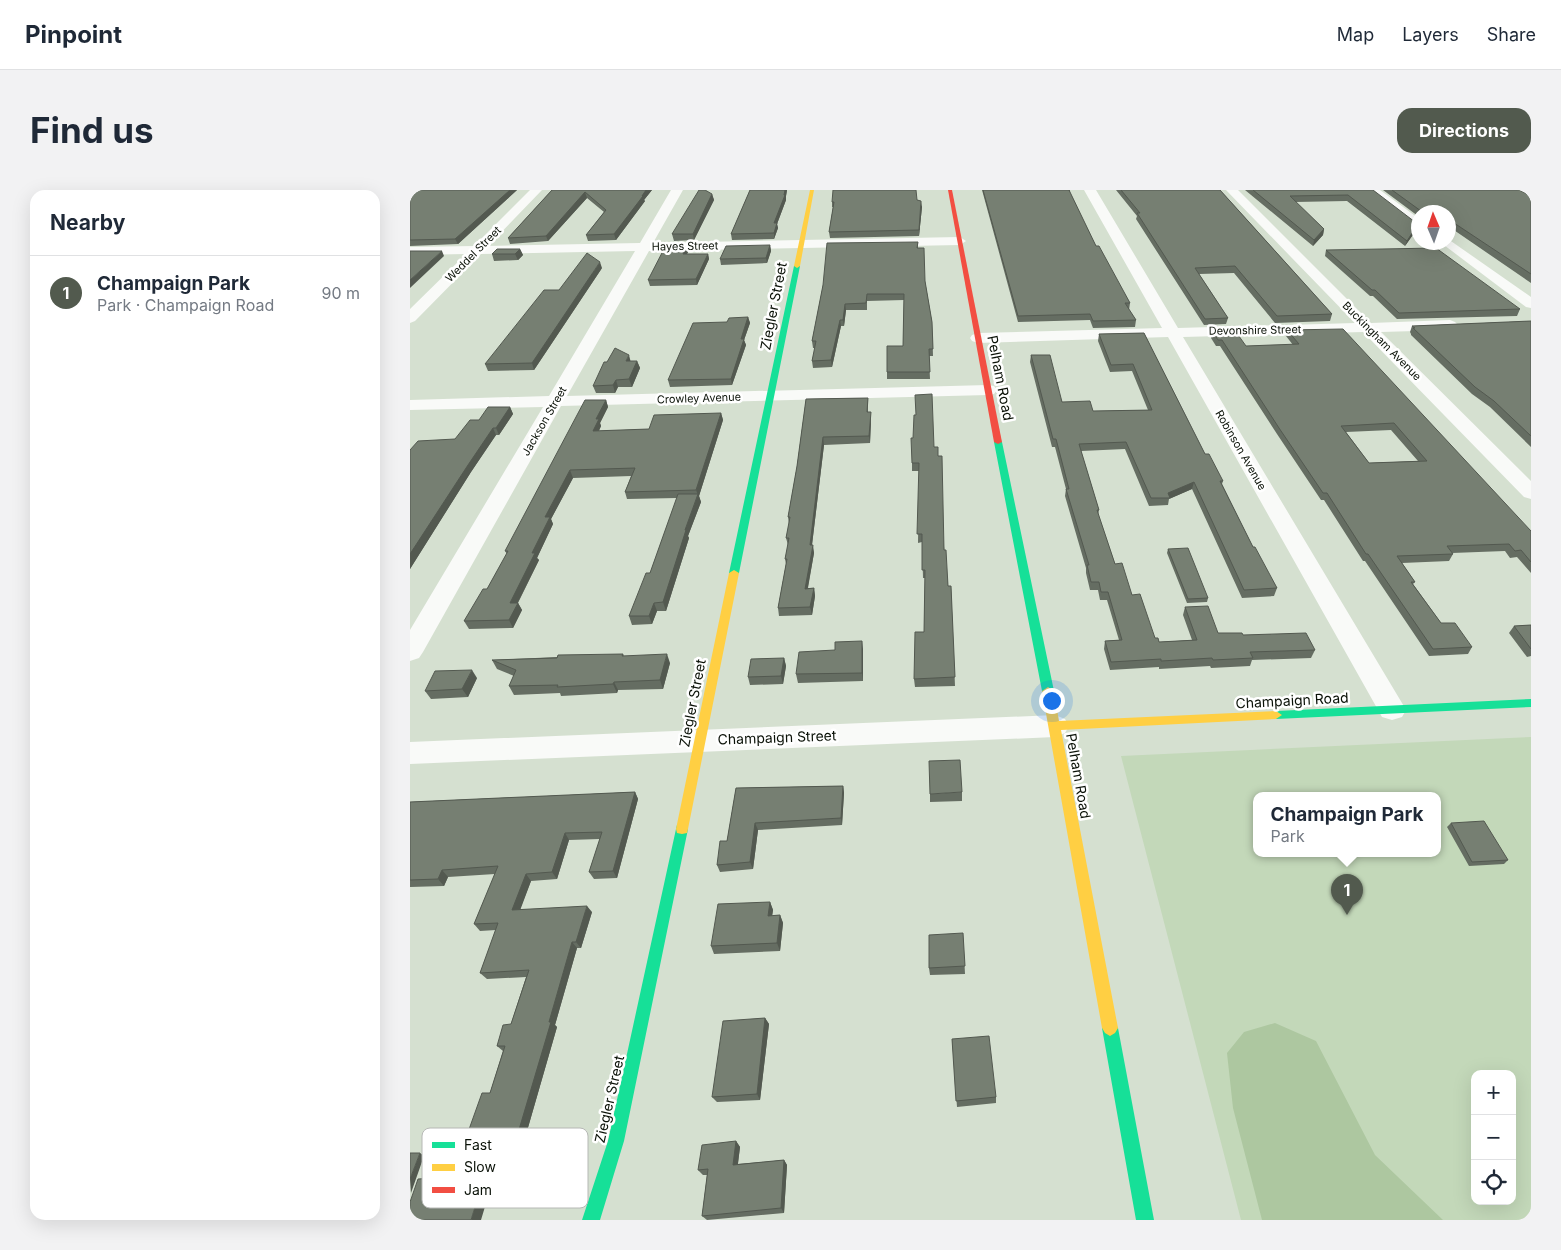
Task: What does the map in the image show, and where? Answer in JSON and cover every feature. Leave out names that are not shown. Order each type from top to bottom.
[{"type":"street","name":"Weddel Street","points":[[410,318],[536,190]]},
{"type":"street","name":"Jackson Street","points":[[410,652],[677,190]]},
{"type":"street","name":"Ziegler Street","points":[[591,1220],[616,1141],[812,190]]},
{"type":"street","name":"Pelham Road","points":[[950,190],[1054,726],[1145,1220]]},
{"type":"street","name":"Robinson Avenue","points":[[1090,190],[1392,710]]},
{"type":"street","name":"Buckingham Avenue","points":[[1232,190],[1531,493]]},
{"type":"street","points":[[1373,190],[1411,218]]},
{"type":"street","name":"Hayes Street","points":[[410,251],[960,241]]},
{"type":"street","points":[[1456,249],[1531,304]]},
{"type":"street","name":"Devonshire Street","points":[[978,338],[1462,324]]},
{"type":"street","name":"Crowley Avenue","points":[[410,405],[988,390]]},
{"type":"street","name":"Champaign Road","points":[[1054,726],[1531,703]]},
{"type":"street","name":"Champaign Street","points":[[410,753],[1054,726]]},
{"type":"green space","points":[[1531,737],[1531,1220],[1241,1220],[1121,756]]},
{"type":"green space","points":[[1275,1023],[1316,1041],[1375,1155],[1443,1220],[1262,1220],[1233,1108],[1227,1053],[1244,1032]]},
{"type":"building","points":[[410,190],[510,190],[455,239],[410,240]]},
{"type":"building","points":[[552,190],[646,190],[614,234],[586,235],[606,210],[585,192],[546,236],[508,238]]},
{"type":"building","points":[[699,190],[705,190],[712,194],[693,234],[672,234]]},
{"type":"building","points":[[750,190],[785,190],[785,195],[774,223],[777,223],[774,233],[731,234]]},
{"type":"building","points":[[833,190],[916,190],[917,200],[921,201],[919,230],[829,232],[834,202],[832,202]]},
{"type":"building","points":[[983,190],[1069,190],[1096,246],[1099,246],[1130,303],[1125,303],[1136,320],[1093,321],[1090,314],[1018,316]]},
{"type":"building","points":[[1121,190],[1220,190],[1332,314],[1277,316],[1235,266],[1195,268],[1228,318],[1205,319],[1137,213],[1140,213]]},
{"type":"building","points":[[1253,190],[1373,190],[1411,219],[1411,235],[1407,241],[1348,195],[1290,196],[1324,229],[1314,240]]},
{"type":"building","points":[[1392,190],[1519,190],[1531,196],[1531,274],[1456,224],[1456,205],[1413,205]]},
{"type":"building","points":[[918,242],[917,248],[924,248],[925,281],[932,322],[933,349],[929,349],[930,372],[887,372],[887,346],[903,346],[904,294],[867,294],[866,303],[845,304],[843,320],[840,320],[831,360],[812,361],[816,341],[812,341],[823,285],[827,243]]},
{"type":"building","points":[[770,245],[766,258],[720,259],[726,246]]},
{"type":"building","points":[[687,246],[683,254],[708,254],[696,279],[648,280],[665,247]]},
{"type":"building","points":[[1411,248],[1411,250],[1439,250],[1520,309],[1399,313],[1375,290],[1372,290],[1326,250]]},
{"type":"building","points":[[497,249],[520,249],[515,254],[492,254]]},
{"type":"building","points":[[410,251],[442,251],[410,280]]},
{"type":"building","points":[[587,253],[600,262],[532,363],[485,364],[544,290],[559,290]]},
{"type":"building","points":[[748,317],[741,339],[744,339],[731,379],[668,380],[693,323],[727,322],[729,318]]},
{"type":"building","points":[[1531,321],[1531,436],[1494,401],[1475,387],[1412,326]]},
{"type":"building","points":[[1343,329],[1531,531],[1531,562],[1521,550],[1515,551],[1509,544],[1447,546],[1453,554],[1397,556],[1415,582],[1411,582],[1441,623],[1455,623],[1472,647],[1433,649],[1368,554],[1366,554],[1327,493],[1323,493],[1222,340],[1218,340],[1213,332],[1236,332],[1246,346],[1299,344],[1287,330]],"holes":[[[1394,423],[1427,461],[1369,463],[1341,426]]]},
{"type":"building","points":[[1144,333],[1205,454],[1209,454],[1223,481],[1220,481],[1253,547],[1255,547],[1277,588],[1244,590],[1194,482],[1168,493],[1170,498],[1151,498],[1126,442],[1079,444],[1099,510],[1097,510],[1115,564],[1122,563],[1132,595],[1140,594],[1155,638],[1158,638],[1159,642],[1197,640],[1185,607],[1208,606],[1218,633],[1242,633],[1243,635],[1306,633],[1315,650],[1250,652],[1253,658],[1161,661],[1161,659],[1111,662],[1105,641],[1122,640],[1108,592],[1101,592],[1099,582],[1091,582],[1087,565],[1089,565],[1066,489],[1069,489],[1056,439],[1053,439],[1031,355],[1050,355],[1062,402],[1090,401],[1093,411],[1152,410],[1133,364],[1111,365],[1099,334]]},
{"type":"building","points":[[615,348],[629,355],[626,361],[637,361],[629,379],[616,380],[613,385],[593,386],[604,362],[607,362]]},
{"type":"building","points":[[932,394],[934,447],[938,447],[938,456],[942,456],[944,550],[946,550],[948,586],[951,586],[955,677],[914,679],[915,632],[924,632],[925,570],[922,570],[922,534],[917,534],[919,463],[912,463],[911,438],[913,438],[914,415],[916,415],[915,395]]},
{"type":"building","points":[[868,398],[867,412],[871,412],[869,436],[823,437],[810,545],[813,545],[805,589],[814,588],[810,607],[778,608],[787,559],[785,559],[789,538],[786,538],[790,517],[788,517],[806,399]]},
{"type":"building","points":[[585,400],[606,400],[596,419],[599,419],[593,431],[649,429],[654,415],[721,413],[696,490],[625,492],[635,468],[570,470],[545,517],[550,517],[532,553],[535,553],[510,603],[518,603],[509,620],[464,621],[483,589],[487,589],[508,551],[505,551]]},
{"type":"building","points":[[488,407],[510,407],[496,428],[493,428],[410,554],[410,450],[418,441],[455,439],[470,420],[479,420]]},
{"type":"building","points":[[678,494],[698,494],[663,602],[654,603],[649,616],[629,616],[646,573],[650,573]]},
{"type":"building","points":[[1188,548],[1208,598],[1188,599],[1168,549]]},
{"type":"building","points":[[1531,625],[1531,649],[1514,626]]},
{"type":"building","points":[[862,641],[862,673],[796,674],[799,652],[835,650],[835,642]]},
{"type":"building","points":[[623,654],[622,656],[667,654],[660,680],[557,687],[558,685],[509,686],[516,670],[492,660],[557,658],[558,655]]},
{"type":"building","points":[[784,658],[781,676],[748,677],[751,659]]},
{"type":"building","points":[[472,670],[462,689],[425,691],[435,671]]},
{"type":"building","points":[[960,760],[962,792],[930,794],[929,761]]},
{"type":"building","points":[[843,786],[841,818],[755,823],[750,862],[717,865],[720,841],[727,841],[736,788]]},
{"type":"building","points":[[635,792],[613,871],[589,872],[602,832],[565,833],[552,872],[526,874],[512,910],[587,906],[576,942],[572,942],[549,1022],[551,1022],[519,1128],[470,1128],[482,1093],[490,1093],[505,1046],[497,1046],[503,1025],[511,1024],[529,970],[480,973],[498,923],[474,924],[498,866],[442,870],[438,879],[410,880],[410,802]]},
{"type":"building","points":[[1484,821],[1508,860],[1472,862],[1451,823]]},
{"type":"building","points":[[770,902],[768,916],[780,915],[777,943],[711,946],[718,904]]},
{"type":"building","points":[[963,933],[965,966],[929,968],[929,935]]},
{"type":"building","points":[[765,1018],[757,1094],[712,1097],[723,1021]]},
{"type":"building","points":[[989,1036],[996,1097],[956,1101],[952,1039]]},
{"type":"building","points":[[736,1141],[733,1165],[784,1160],[781,1208],[702,1216],[708,1169],[698,1170],[702,1145]]},
{"type":"building","points":[[410,1153],[420,1153],[410,1179]]},
{"type":"building","points":[[418,1179],[422,1179],[422,1208],[475,1208],[471,1220],[410,1220],[410,1202]]},
{"type":"traffic: fast","points":[[734,573],[797,266]]},
{"type":"traffic: fast","points":[[998,442],[1048,691]]},
{"type":"traffic: fast","points":[[1276,715],[1531,703]]},
{"type":"traffic: fast","points":[[591,1220],[616,1141],[682,829]]},
{"type":"traffic: fast","points":[[1110,1028],[1145,1220]]},
{"type":"traffic: slow","points":[[797,266],[812,190]]},
{"type":"traffic: slow","points":[[682,829],[734,573]]},
{"type":"traffic: slow","points":[[1048,691],[1110,1028]]},
{"type":"traffic: slow","points":[[1055,726],[1276,715]]},
{"type":"traffic: jam","points":[[950,190],[998,442]]},
{"type":"place","name":"Champaign Park","points":[[1347,915]]}]
